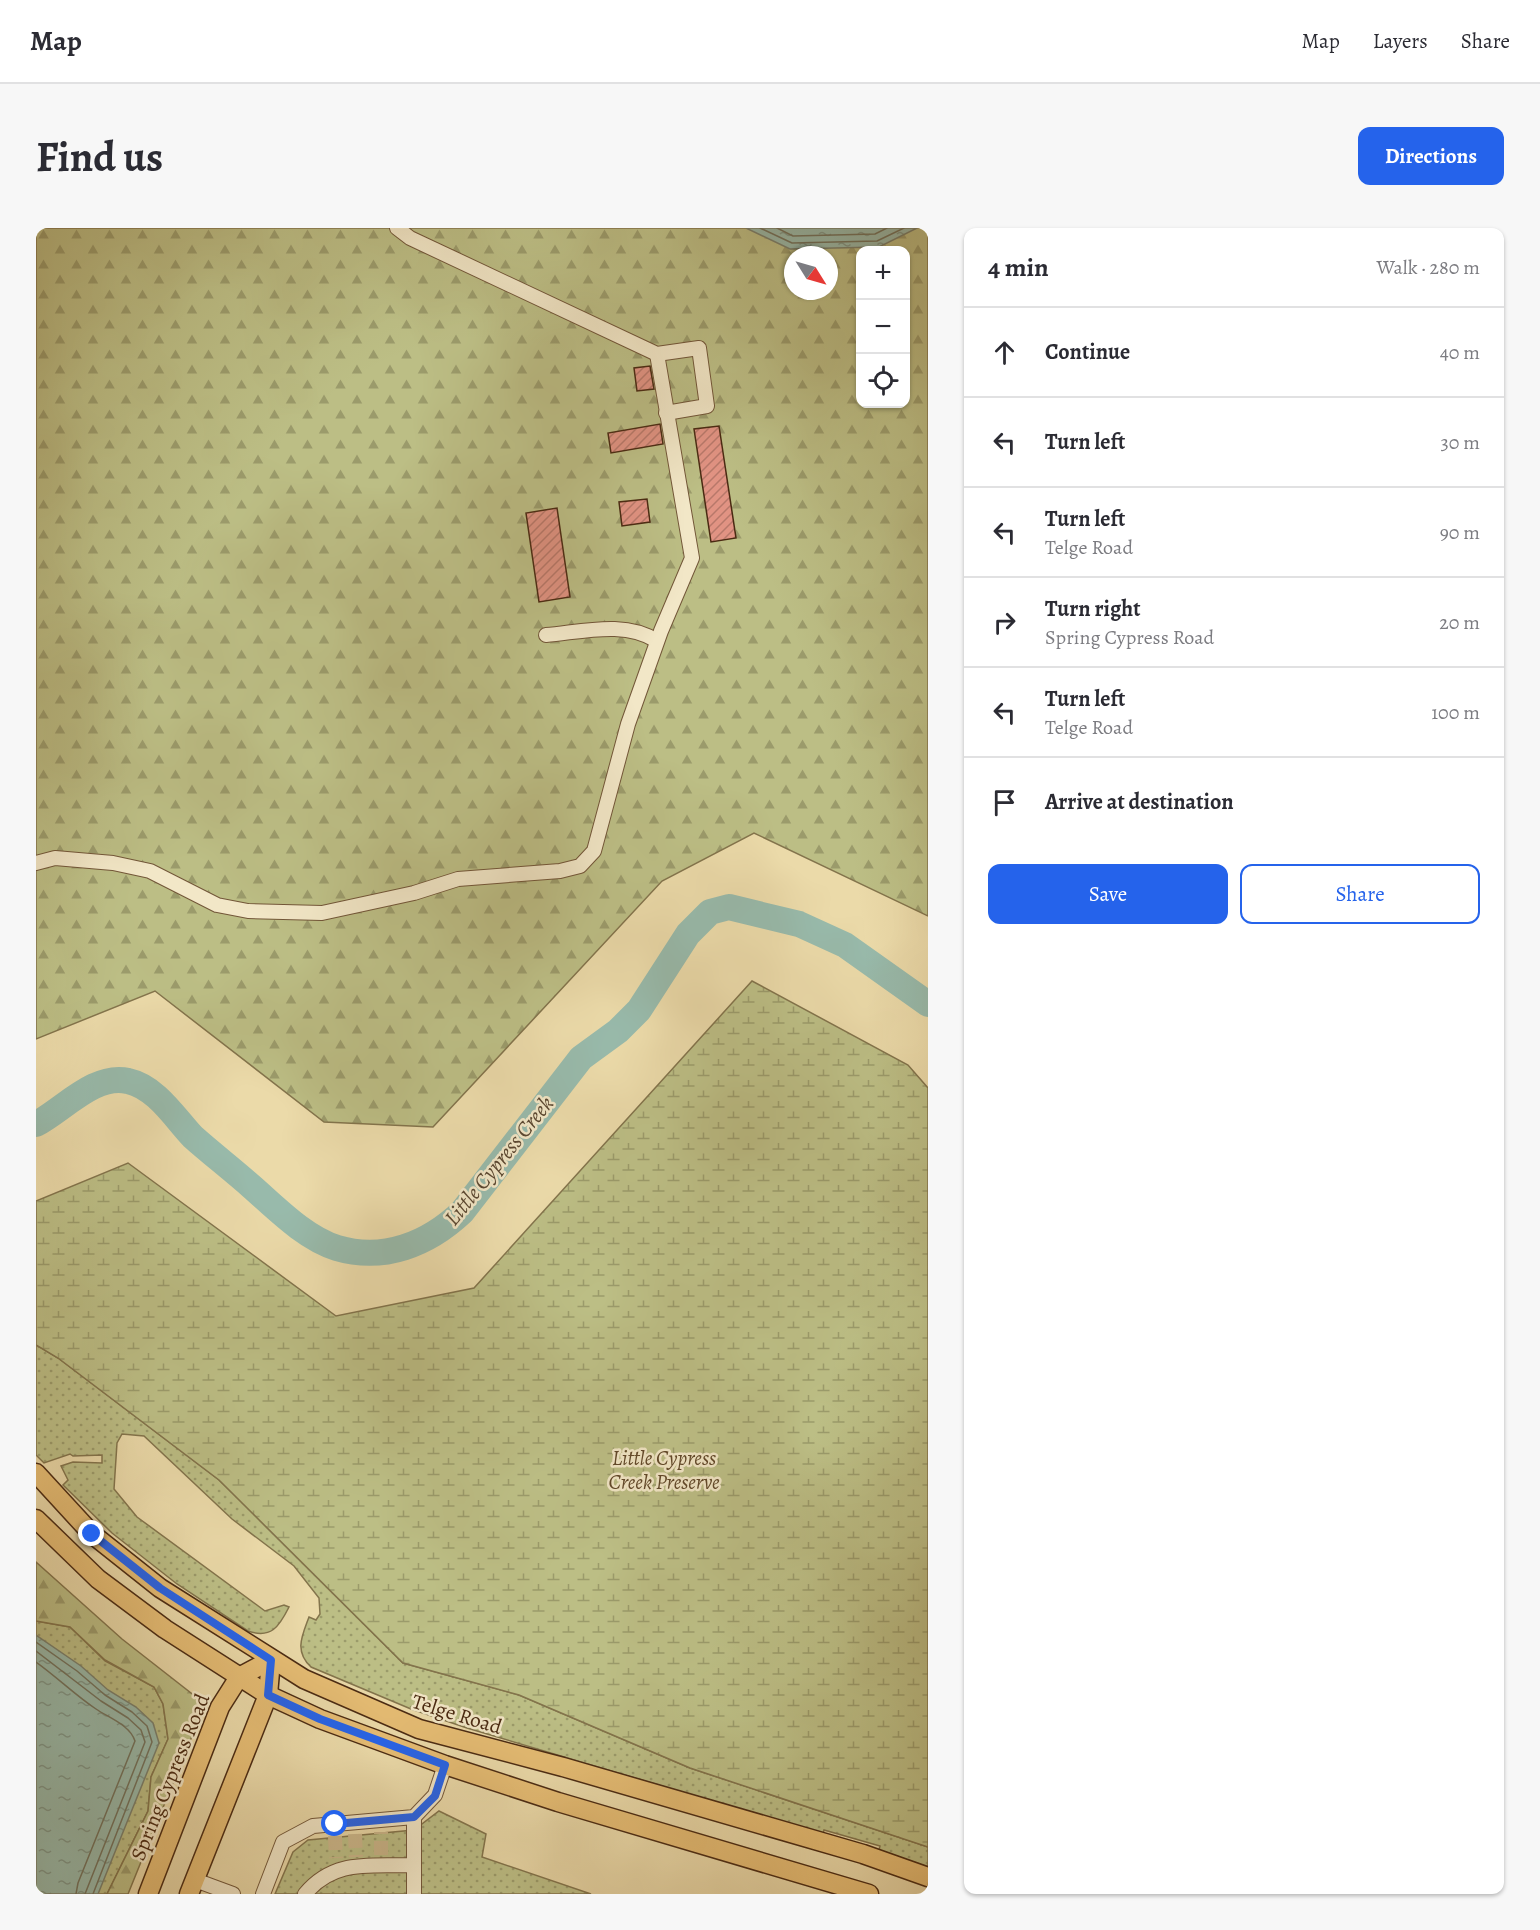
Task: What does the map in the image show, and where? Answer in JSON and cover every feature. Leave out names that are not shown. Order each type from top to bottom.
[{"type":"main road","name":"Telge Road","points":[[36,1473],[92,1534],[160,1588],[304,1679],[419,1729],[563,1767],[863,1854],[928,1877]]},
{"type":"main road","points":[[36,1519],[98,1579],[165,1629],[268,1695],[330,1723],[445,1765],[580,1809],[861,1891]]},
{"type":"main road","name":"Spring Cypress Road","points":[[148,1894],[220,1707],[239,1677],[271,1660]]},
{"type":"main road","points":[[192,1887],[268,1695],[271,1660]]},
{"type":"lane","points":[[398,228],[411,238],[657,354],[699,348],[706,406],[666,413]]},
{"type":"lane","points":[[36,863],[55,858],[113,863],[150,871],[217,904],[248,911],[322,913],[414,893],[458,879],[553,872],[580,866],[594,851],[628,724],[657,641],[692,558],[657,354]]},
{"type":"lane","points":[[546,635],[617,629],[646,633],[657,641]]},
{"type":"lane","points":[[263,1894],[283,1842],[313,1826],[335,1830],[381,1826],[414,1817],[435,1796],[445,1765]]},
{"type":"lane","points":[[414,1817],[414,1894]]},
{"type":"lane","points":[[305,1894],[336,1864],[381,1861],[414,1865]]},
{"type":"lane","points":[[192,1887],[233,1894]]},
{"type":"green space","points":[[36,228],[928,228],[928,916],[754,833],[662,881],[433,1127],[324,1122],[155,991],[36,1039]]},
{"type":"green space","name":"Little Cypress Creek Preserve","points":[[752,981],[908,1065],[928,1088],[928,1847],[690,1768],[519,1695],[403,1663],[219,1480],[58,1358],[36,1345],[36,1201],[128,1163],[336,1316],[474,1288]]},
{"type":"green space","points":[[36,1345],[58,1358],[219,1480],[403,1663],[519,1695],[690,1768],[928,1847],[928,1867],[879,1850],[880,1846],[824,1830],[823,1834],[467,1728],[411,1709],[311,1667],[303,1655],[301,1643],[309,1617],[316,1620],[320,1614],[319,1598],[294,1566],[232,1519],[144,1436],[122,1434],[117,1443],[114,1489],[137,1517],[265,1611],[284,1605],[289,1607],[273,1630],[263,1633],[248,1631],[177,1584],[112,1533],[63,1485],[68,1480],[61,1466],[73,1462],[102,1463],[102,1455],[73,1456],[70,1454],[44,1463],[36,1455]]},
{"type":"green space","points":[[36,1562],[122,1639],[205,1704],[128,1894],[107,1894],[148,1811],[151,1777],[168,1739],[163,1704],[154,1687],[105,1660],[70,1627],[36,1621]]},
{"type":"green space","points":[[36,1621],[70,1627],[105,1661],[154,1687],[163,1704],[168,1739],[151,1777],[148,1811],[107,1894],[36,1894]]},
{"type":"green space","points":[[439,1811],[486,1834],[482,1857],[591,1894],[275,1894],[293,1852],[308,1840],[414,1830]]},
{"type":"water","points":[[746,228],[917,228],[881,246],[838,248],[838,246],[784,246]]},
{"type":"water","points":[[36,1635],[81,1666],[108,1690],[136,1707],[153,1723],[159,1743],[98,1894],[36,1894]]},
{"type":"building","points":[[650,366],[654,389],[637,391],[634,368]]},
{"type":"building","points":[[660,424],[663,444],[611,453],[608,433]]},
{"type":"building","points":[[719,426],[736,538],[711,542],[694,429]]},
{"type":"building","points":[[647,499],[650,522],[622,526],[619,502]]},
{"type":"building","points":[[557,508],[570,597],[539,602],[526,513]]},
{"type":"waterway","name":"Little Cypress Creek","points":[[36,1124],[80,1094],[104,1082],[116,1080],[138,1084],[156,1096],[193,1137],[303,1230],[337,1248],[354,1252],[388,1251],[420,1241],[435,1233],[462,1212],[581,1058],[618,1031],[639,1010],[688,934],[710,912],[729,907],[799,924],[845,945],[928,1004]]},
{"type":"tunnel","points":[[381,1832],[381,1855]]},
{"type":"tunnel","points":[[355,1834],[356,1857]]},
{"type":"tunnel","points":[[335,1836],[336,1858]]},
{"type":"route","points":[[92,1534],[160,1588],[271,1660],[268,1695],[320,1719],[445,1765],[435,1796],[414,1817],[335,1824]]}]
